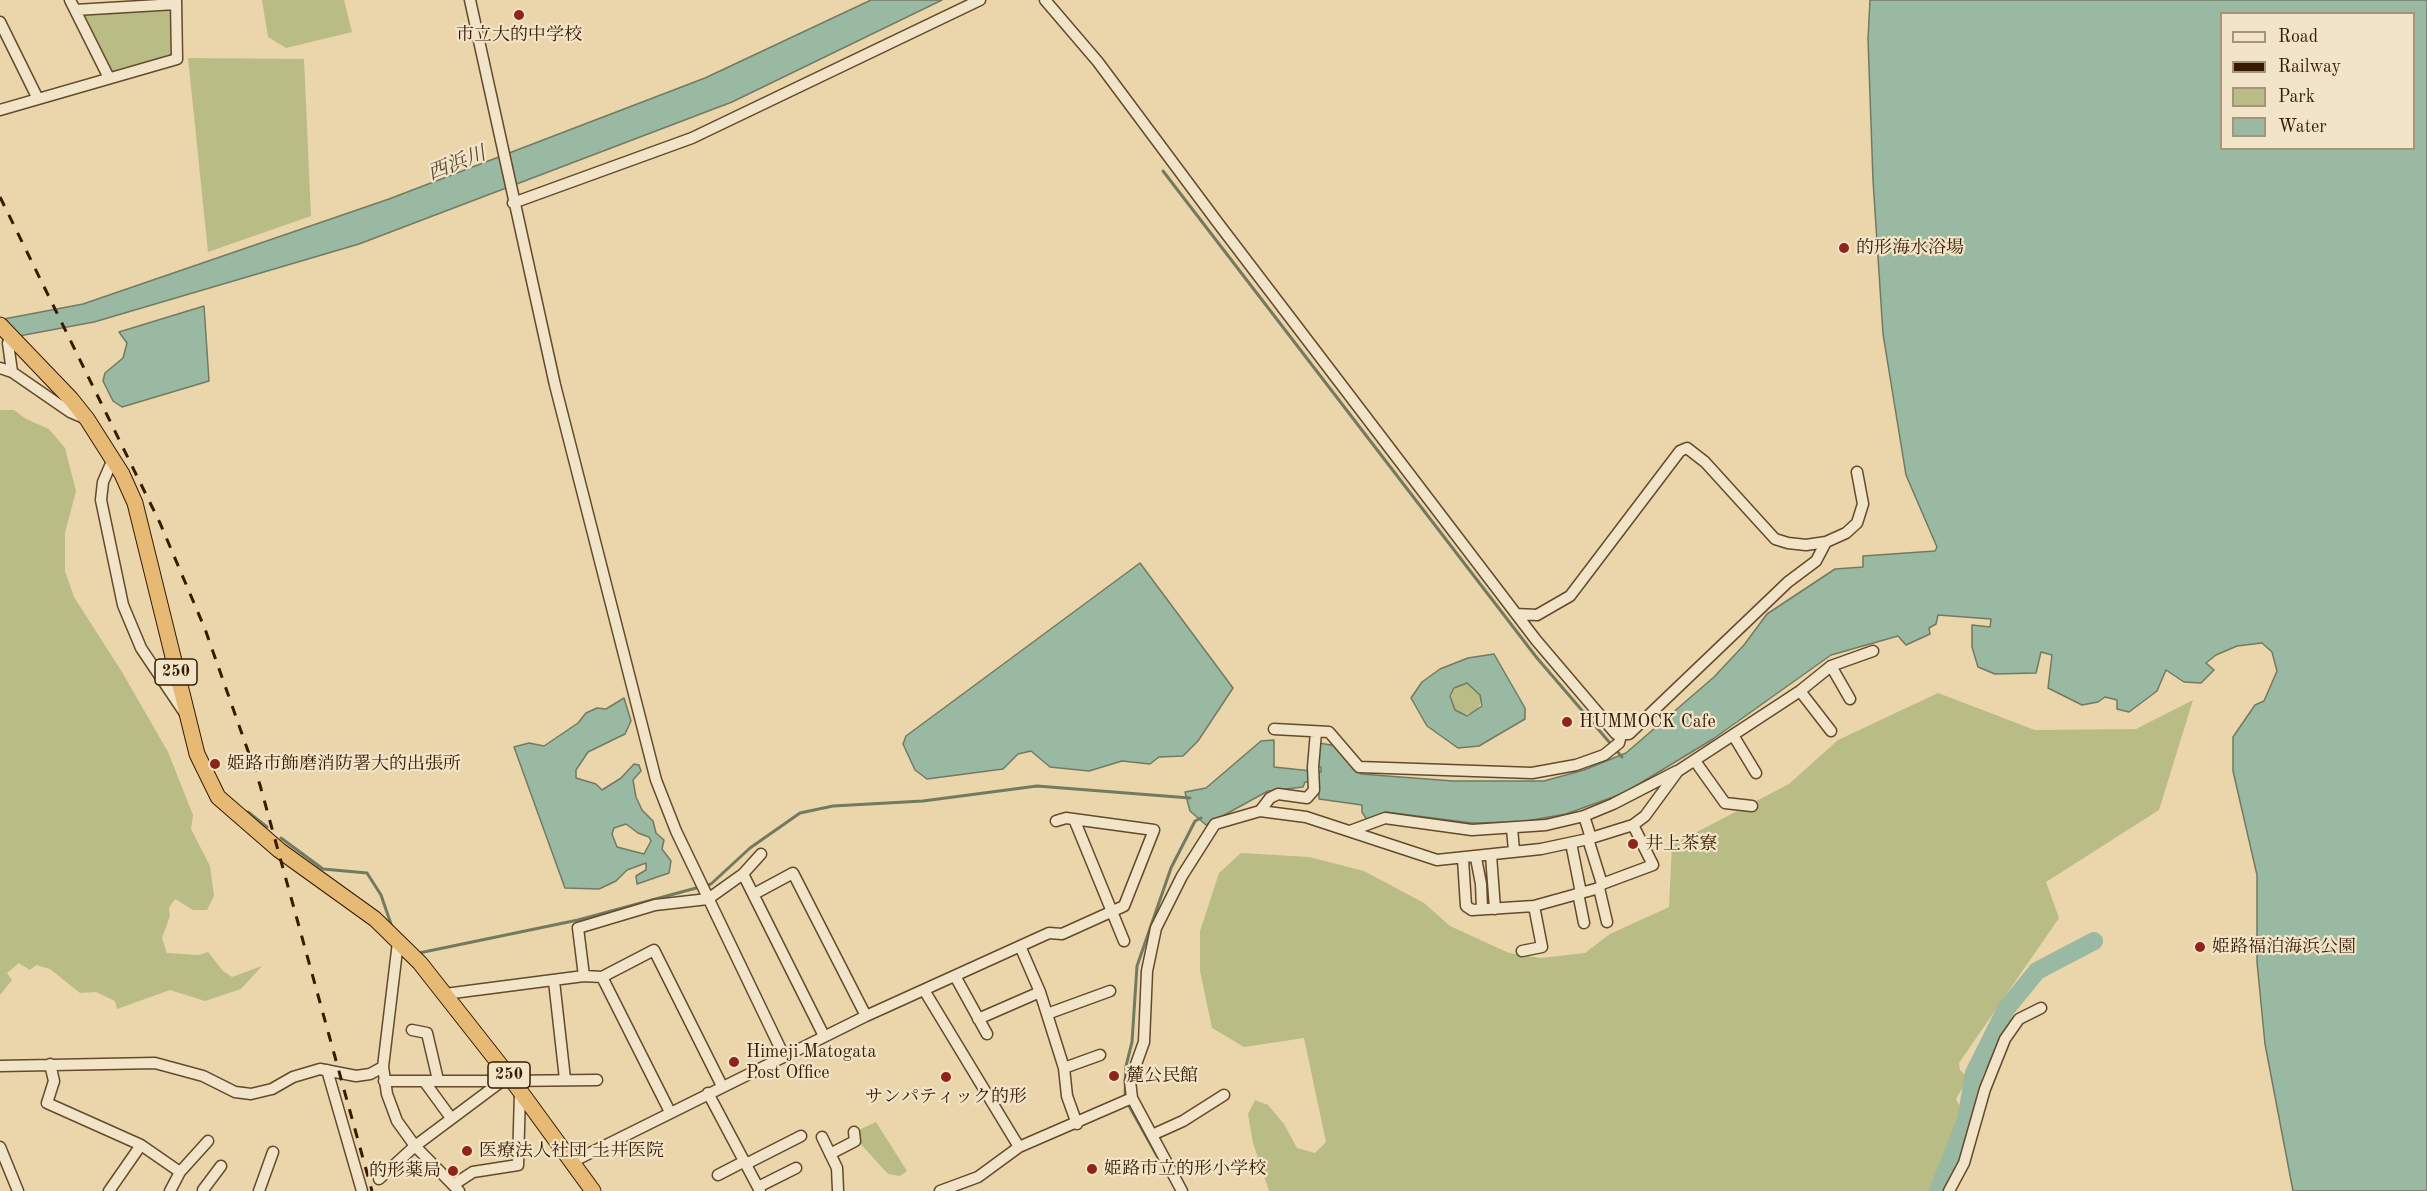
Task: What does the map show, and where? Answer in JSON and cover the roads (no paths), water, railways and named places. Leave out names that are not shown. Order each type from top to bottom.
[{"type":"highway","name":"250","points":[[0,325],[8,343],[87,419],[113,459],[135,503],[197,754],[218,797],[279,850],[375,919],[420,963],[593,1191]]},
{"type":"street","points":[[470,0],[512,199],[555,385],[653,770],[676,831],[784,1056]]},
{"type":"street","points":[[512,199],[692,138],[980,0]]},
{"type":"street","points":[[1045,0],[1098,62],[1516,614],[1616,734],[1629,734],[1788,582],[1816,561],[1826,542]]},
{"type":"street","points":[[0,110],[177,59],[176,2],[72,5],[109,78]]},
{"type":"street","points":[[0,22],[38,99]]},
{"type":"street","points":[[8,343],[12,372]]},
{"type":"street","points":[[0,368],[12,372],[70,412],[87,419]]},
{"type":"street","points":[[1516,614],[1537,615],[1570,596],[1673,458],[1688,448],[1705,462],[1775,539],[1806,545],[1826,542],[1846,533],[1857,523],[1863,504],[1857,472]]},
{"type":"street","points":[[113,459],[103,482],[101,500],[123,606],[141,648],[186,714]]},
{"type":"street","points":[[1350,831],[1384,818],[1472,830],[1546,825],[1584,816],[1695,761],[1800,691],[1831,666],[1873,651]]},
{"type":"street","points":[[1831,666],[1850,699]]},
{"type":"street","points":[[1800,691],[1832,731]]},
{"type":"street","points":[[1274,729],[1329,732],[1359,767],[1532,773],[1576,765],[1604,755],[1619,743],[1622,735]]},
{"type":"street","points":[[1260,811],[1270,798],[1278,794],[1307,798],[1314,790],[1312,767],[1316,732]]},
{"type":"street","points":[[1733,735],[1756,773]]},
{"type":"street","points":[[1695,761],[1725,803],[1752,806]]},
{"type":"street","points":[[1182,1191],[1132,1098],[1130,1081],[1134,1062],[1144,1042],[1147,971],[1156,928],[1182,876],[1215,824],[1260,811],[1306,817],[1437,860],[1463,860],[1571,843],[1633,825],[1645,816],[1678,771]]},
{"type":"street","points":[[1584,816],[1607,922]]},
{"type":"street","points":[[572,1162],[866,1016],[1049,933],[1062,934],[1124,906],[1154,830],[1066,818],[1056,821]]},
{"type":"street","points":[[1074,819],[1110,912],[1124,941]]},
{"type":"street","points":[[1463,860],[1466,906],[1472,910],[1534,906],[1580,893],[1653,865],[1633,825]]},
{"type":"street","points":[[1512,828],[1514,851]]},
{"type":"street","points":[[1571,843],[1584,923]]},
{"type":"street","points":[[584,976],[578,928],[704,891],[743,874],[761,854]]},
{"type":"street","points":[[1491,855],[1495,909]]},
{"type":"street","points":[[1476,858],[1481,884],[1482,909]]},
{"type":"street","points":[[754,894],[793,873],[866,1016]]},
{"type":"street","points":[[743,874],[825,1036]]},
{"type":"street","points":[[1522,951],[1542,947],[1534,906]]},
{"type":"street","points":[[402,945],[383,1067],[384,1081],[397,1121],[415,1146],[456,1188],[473,1172],[518,1165],[511,1084]]},
{"type":"street","points":[[1020,946],[1040,992],[1064,1068],[1067,1096],[1077,1124]]},
{"type":"street","points":[[445,994],[584,976],[602,977],[654,950],[722,1086]]},
{"type":"street","points":[[955,976],[987,1034]]},
{"type":"street","points":[[602,977],[670,1112]]},
{"type":"street","points":[[554,981],[565,1079]]},
{"type":"street","points":[[924,990],[1019,1147]]},
{"type":"street","points":[[1047,1014],[1110,991]]},
{"type":"street","points":[[978,1019],[1040,992]]},
{"type":"street","points":[[1949,1191],[1964,1163],[1985,1089],[2006,1039],[2019,1019],[2041,1008]]},
{"type":"street","points":[[411,1030],[427,1033],[438,1080]]},
{"type":"street","points":[[1064,1068],[1100,1055]]},
{"type":"street","points":[[0,1066],[155,1063],[203,1076],[235,1092],[251,1094],[272,1089],[293,1077],[320,1069],[361,1076],[383,1067]]},
{"type":"street","points":[[50,1064],[54,1081],[47,1103],[141,1145],[180,1172]]},
{"type":"street","points":[[327,1070],[362,1191]]},
{"type":"street","points":[[384,1081],[438,1080],[511,1084],[565,1079],[597,1080]]},
{"type":"street","points":[[424,1081],[451,1118]]},
{"type":"street","points":[[379,1179],[415,1146],[451,1118],[511,1084]]},
{"type":"street","points":[[708,1093],[759,1189],[796,1168]]},
{"type":"street","points":[[1152,1135],[1183,1120],[1224,1095]]},
{"type":"street","points":[[940,1191],[978,1177],[1019,1147],[1077,1124],[1132,1098]]},
{"type":"street","points":[[830,1154],[855,1141],[854,1132]]},
{"type":"street","points":[[718,1175],[801,1136]]},
{"type":"street","points":[[822,1137],[837,1168],[838,1190]]},
{"type":"street","points":[[170,1191],[180,1172],[208,1141]]},
{"type":"street","points":[[109,1191],[141,1145]]},
{"type":"street","points":[[0,1147],[18,1191]]},
{"type":"street","points":[[259,1191],[273,1152]]},
{"type":"street","points":[[202,1189],[221,1166]]},
{"type":"water","points":[[871,0],[942,0],[732,102],[359,244],[94,322],[19,336],[4,319],[83,304],[389,199],[705,78]]},
{"type":"water","points":[[1870,0],[2427,0],[2427,1191],[2293,1191],[2265,1044],[2257,962],[2257,875],[2233,771],[2233,737],[2255,705],[2264,701],[2277,671],[2272,652],[2262,643],[2237,646],[2216,655],[2206,663],[2214,670],[2201,683],[2184,682],[2166,670],[2157,691],[2129,712],[2117,709],[2117,700],[2105,697],[2098,702],[2082,705],[2048,688],[2052,655],[2041,652],[2036,673],[1995,674],[1978,667],[1972,647],[1972,625],[1990,627],[1991,619],[1938,615],[1936,624],[1929,628],[1930,634],[1906,645],[1898,636],[1831,655],[1713,739],[1624,793],[1566,814],[1521,822],[1472,823],[1386,812],[1367,820],[1362,812],[1362,805],[1319,799],[1319,782],[1305,782],[1303,787],[1268,791],[1206,825],[1190,811],[1185,792],[1206,788],[1261,741],[1274,740],[1274,767],[1321,772],[1321,767],[1316,766],[1319,743],[1337,746],[1361,774],[1453,781],[1544,781],[1584,770],[1626,753],[1714,677],[1744,645],[1767,614],[1835,569],[1863,567],[1863,556],[1935,551],[1937,547],[1906,475],[1883,334],[1873,180],[1868,39]]},
{"type":"water","points":[[204,306],[209,381],[122,407],[113,401],[103,381],[105,373],[123,358],[127,343],[119,332]]},
{"type":"water","points":[[1140,563],[1233,688],[1198,741],[1183,756],[1159,757],[1150,764],[1122,761],[1089,771],[1050,767],[1031,751],[1018,754],[1003,769],[927,779],[915,770],[903,744],[906,736]]},
{"type":"water","points":[[1494,654],[1525,708],[1525,719],[1479,746],[1458,748],[1427,726],[1411,698],[1422,682],[1440,669],[1468,658]],"holes":[[[1467,683],[1480,695],[1482,706],[1467,716],[1455,710],[1450,696],[1454,688]]]},
{"type":"water","points":[[624,698],[631,721],[625,734],[588,752],[576,770],[576,778],[596,784],[602,790],[621,778],[634,764],[639,765],[641,771],[633,780],[636,797],[642,810],[653,821],[656,833],[664,840],[662,849],[671,861],[669,873],[637,884],[636,876],[646,870],[646,863],[627,870],[616,881],[599,889],[565,888],[514,747],[529,743],[544,746],[578,723],[586,713],[597,708],[606,709]],"holes":[[[626,824],[638,833],[649,837],[651,841],[644,854],[617,847],[612,834],[614,828]]]},
{"type":"waterway","points":[[1163,171],[1537,658],[1622,757]]},
{"type":"waterway","points":[[419,953],[578,920],[711,884],[750,848],[800,813],[833,806],[923,801],[1037,786],[1190,798]]},
{"type":"waterway","points":[[248,812],[267,827]]},
{"type":"waterway","points":[[1125,1098],[1126,1066],[1132,1042],[1137,966],[1171,868],[1195,821],[1201,818]]},
{"type":"waterway","points":[[281,838],[323,869],[367,873],[381,895],[392,927]]},
{"type":"waterway","points":[[1938,1191],[1966,1120],[1974,1073],[2006,1009],[2037,971],[2094,941]]},
{"type":"waterway","points":[[1128,1104],[1161,1163]]},
{"type":"railway","points":[[0,197],[160,523],[205,629],[260,785],[372,1191]]},
{"type":"place","name":"市立大的中学校","points":[[519,15]]},
{"type":"place","name":"的形海水浴場","points":[[1844,248]]},
{"type":"place","name":"HUMMOCK Cafe","points":[[1567,722]]},
{"type":"place","name":"姫路市飾磨消防署大的出張所","points":[[215,764]]},
{"type":"place","name":"井上茶寮","points":[[1633,844]]},
{"type":"place","name":"姫路福泊海浜公園","points":[[2200,947]]},
{"type":"place","name":"Himeji Matogata Post Office","points":[[734,1062]]},
{"type":"place","name":"麓公民館","points":[[1114,1076]]},
{"type":"place","name":"サンパティック的形","points":[[946,1077]]},
{"type":"place","name":"医療法人社団 土井医院","points":[[467,1151]]},
{"type":"place","name":"姫路市立的形小学校","points":[[1092,1169]]},
{"type":"place","name":"的形薬局","points":[[453,1171]]},
{"type":"water label","name":"西浜川","points":[[457,164]]}]
